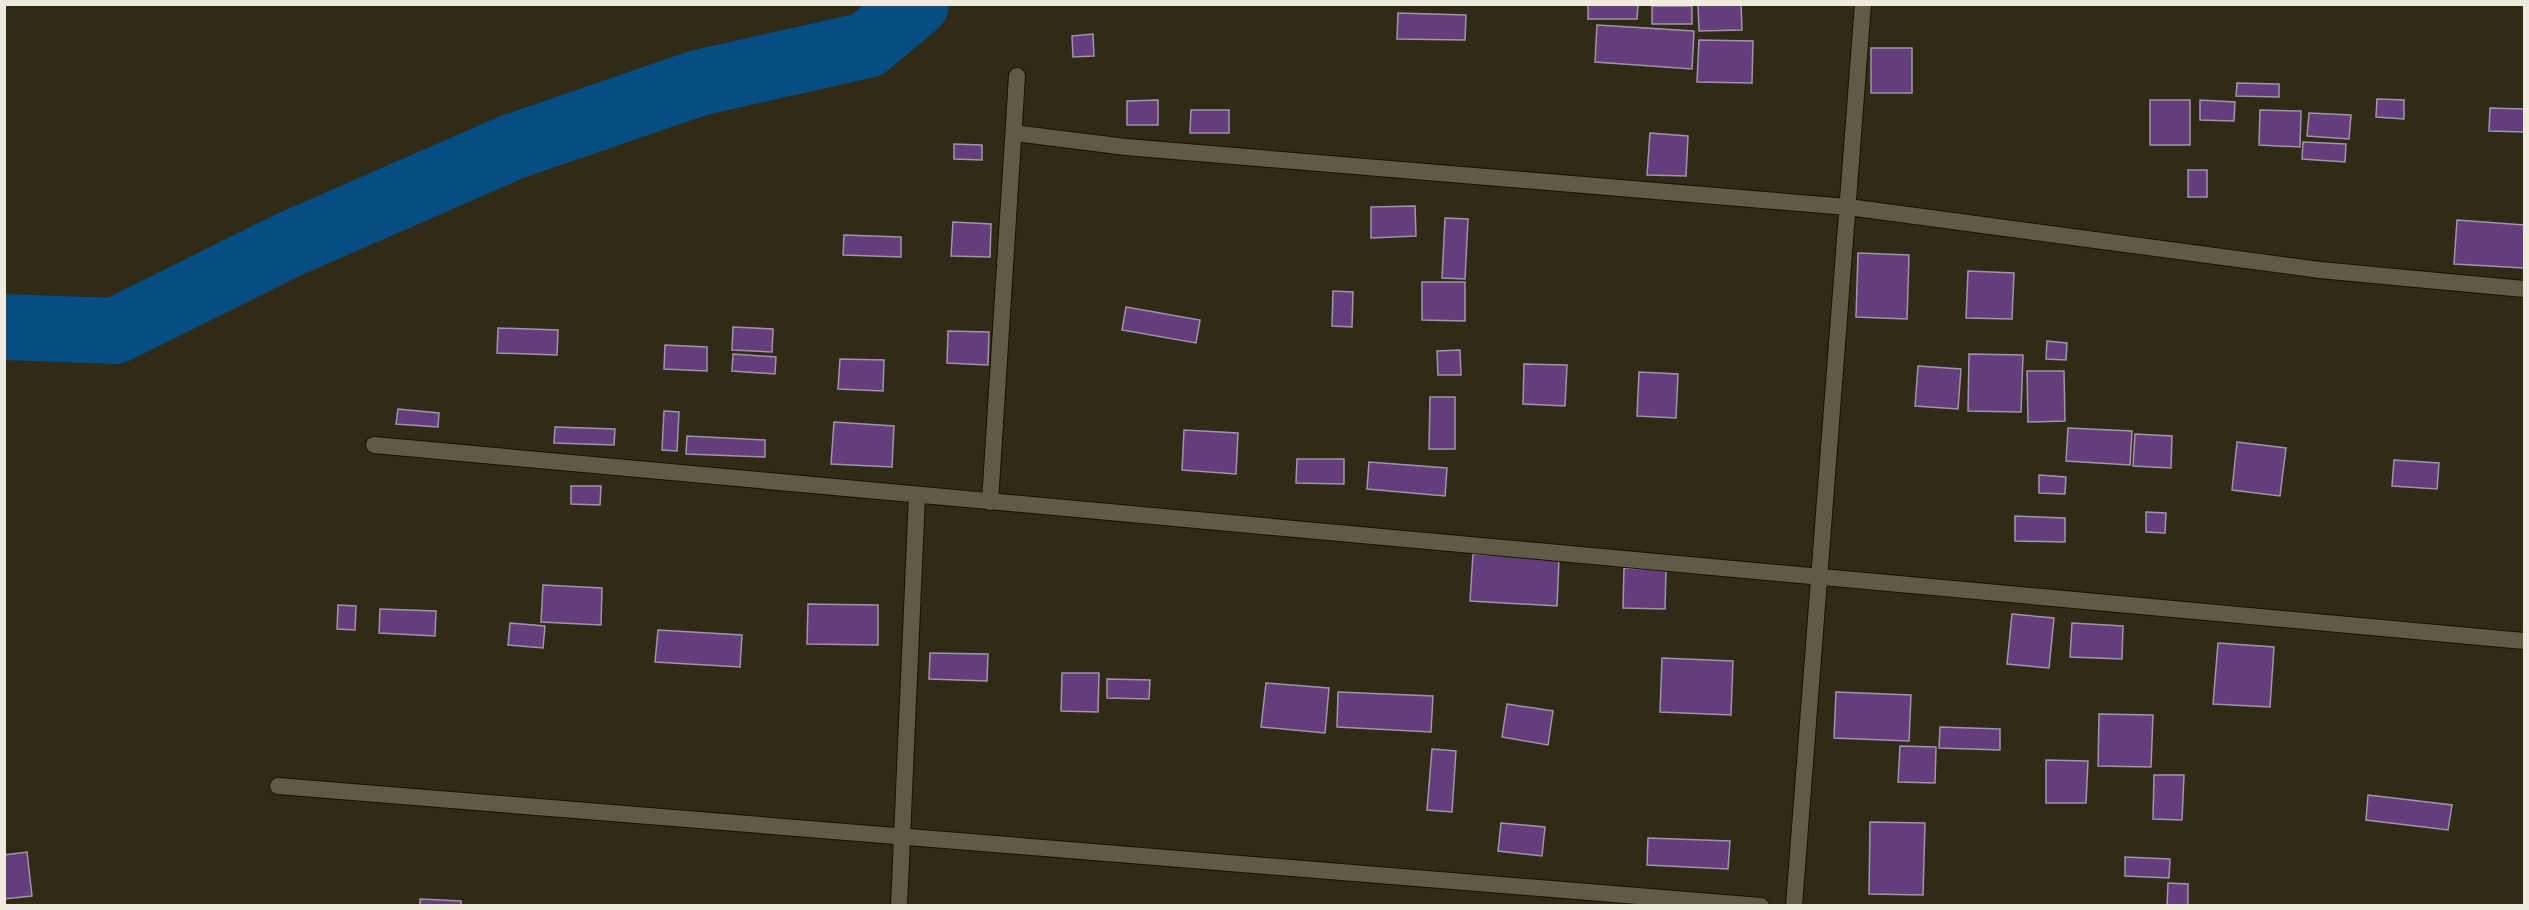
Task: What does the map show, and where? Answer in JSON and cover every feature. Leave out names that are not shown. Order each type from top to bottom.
[{"type":"street","points":[[1794,906],[1863,4]]},
{"type":"street","points":[[990,502],[1017,76]]},
{"type":"street","points":[[1014,133],[1150,149],[1848,207],[2320,270],[2524,289]]},
{"type":"street","points":[[374,445],[2524,641]]},
{"type":"street","points":[[899,906],[917,495]]},
{"type":"street","points":[[278,786],[1761,906]]},
{"type":"building","points":[[1588,4],[1638,5],[1637,19],[1588,19]]},
{"type":"building","points":[[1698,4],[1741,4],[1742,30],[1699,31]]},
{"type":"building","points":[[1652,6],[1692,6],[1692,24],[1652,24]]},
{"type":"building","points":[[1398,13],[1466,15],[1465,40],[1397,39]]},
{"type":"building","points":[[1597,25],[1694,31],[1692,69],[1595,62]]},
{"type":"building","points":[[1093,34],[1094,56],[1073,57],[1072,36]]},
{"type":"building","points":[[1699,40],[1753,41],[1752,83],[1697,82]]},
{"type":"building","points":[[1871,48],[1912,48],[1912,93],[1871,93]]},
{"type":"building","points":[[2237,83],[2279,84],[2279,97],[2236,96]]},
{"type":"building","points":[[2377,99],[2404,100],[2404,119],[2376,117]]},
{"type":"building","points":[[1158,100],[1158,125],[1127,125],[1127,101]]},
{"type":"building","points":[[2150,100],[2190,100],[2190,145],[2150,145]]},
{"type":"building","points":[[2200,100],[2235,102],[2234,121],[2200,120]]},
{"type":"building","points":[[2490,108],[2524,109],[2524,132],[2489,131]]},
{"type":"building","points":[[1191,110],[1229,110],[1229,133],[1190,133]]},
{"type":"building","points":[[2260,110],[2301,111],[2300,147],[2259,145]]},
{"type":"building","points":[[2309,113],[2351,115],[2349,139],[2307,136]]},
{"type":"building","points":[[1650,133],[1688,136],[1686,176],[1647,175]]},
{"type":"building","points":[[2303,142],[2346,144],[2345,162],[2302,159]]},
{"type":"building","points":[[954,144],[982,145],[982,160],[954,159]]},
{"type":"building","points":[[2188,170],[2207,170],[2207,197],[2188,197]]},
{"type":"building","points":[[1415,206],[1416,236],[1371,238],[1371,207]]},
{"type":"building","points":[[1445,218],[1468,219],[1465,279],[1442,278]]},
{"type":"building","points":[[2457,220],[2524,225],[2524,268],[2454,264]]},
{"type":"building","points":[[953,222],[991,224],[990,257],[951,256]]},
{"type":"building","points":[[844,235],[901,237],[901,257],[843,255]]},
{"type":"building","points":[[1858,253],[1909,255],[1907,319],[1856,317]]},
{"type":"building","points":[[1968,271],[2014,273],[2012,319],[1966,318]]},
{"type":"building","points":[[1422,282],[1465,282],[1465,321],[1422,320]]},
{"type":"building","points":[[1333,291],[1353,292],[1352,327],[1332,326]]},
{"type":"building","points":[[1126,307],[1200,320],[1196,343],[1122,330]]},
{"type":"building","points":[[733,327],[773,329],[772,352],[732,350]]},
{"type":"building","points":[[498,328],[558,330],[557,355],[497,353]]},
{"type":"building","points":[[948,331],[989,332],[988,365],[947,363]]},
{"type":"building","points":[[2047,341],[2067,343],[2066,360],[2046,359]]},
{"type":"building","points":[[665,345],[707,347],[707,371],[664,369]]},
{"type":"building","points":[[1460,350],[1461,375],[1438,375],[1437,351]]},
{"type":"building","points":[[733,354],[776,357],[775,374],[732,371]]},
{"type":"building","points":[[1969,354],[2023,355],[2021,412],[1968,411]]},
{"type":"building","points":[[840,359],[884,360],[883,391],[838,389]]},
{"type":"building","points":[[1524,364],[1567,365],[1565,406],[1523,404]]},
{"type":"building","points":[[1918,366],[1961,369],[1958,409],[1915,406]]},
{"type":"building","points":[[2027,371],[2064,371],[2065,421],[2028,422]]},
{"type":"building","points":[[1639,372],[1678,374],[1676,418],[1637,416]]},
{"type":"building","points":[[1430,397],[1455,397],[1455,449],[1429,449]]},
{"type":"building","points":[[398,409],[439,413],[438,427],[396,424]]},
{"type":"building","points":[[664,411],[679,412],[677,451],[662,450]]},
{"type":"building","points":[[834,422],[894,426],[892,467],[831,464]]},
{"type":"building","points":[[555,427],[615,429],[614,445],[554,443]]},
{"type":"building","points":[[2068,428],[2132,431],[2130,465],[2066,461]]},
{"type":"building","points":[[1184,430],[1238,433],[1236,474],[1182,470]]},
{"type":"building","points":[[2135,434],[2172,436],[2171,468],[2133,466]]},
{"type":"building","points":[[687,436],[765,440],[765,457],[686,454]]},
{"type":"building","points":[[2237,442],[2286,448],[2280,496],[2232,490]]},
{"type":"building","points":[[1297,459],[1344,459],[1344,484],[1296,483]]},
{"type":"building","points":[[2394,460],[2439,463],[2437,489],[2392,486]]},
{"type":"building","points":[[1369,462],[1447,468],[1445,496],[1367,489]]},
{"type":"building","points":[[2039,475],[2066,477],[2065,494],[2039,493]]},
{"type":"building","points":[[571,486],[601,486],[600,505],[571,504]]},
{"type":"building","points":[[2146,512],[2166,513],[2165,533],[2146,532]]},
{"type":"building","points":[[2015,516],[2065,518],[2065,542],[2015,541]]},
{"type":"building","points":[[1473,554],[1559,559],[1557,606],[1470,601]]},
{"type":"building","points":[[1624,568],[1666,570],[1665,609],[1623,608]]},
{"type":"building","points":[[543,585],[602,588],[601,625],[541,622]]},
{"type":"building","points":[[808,604],[878,605],[878,645],[807,644]]},
{"type":"building","points":[[338,605],[356,606],[355,630],[337,629]]},
{"type":"building","points":[[380,609],[436,611],[435,636],[379,633]]},
{"type":"building","points":[[2012,614],[2054,618],[2049,668],[2007,664]]},
{"type":"building","points":[[510,623],[545,626],[543,648],[508,645]]},
{"type":"building","points":[[2072,623],[2123,626],[2122,659],[2070,657]]},
{"type":"building","points":[[658,630],[742,635],[740,667],[655,662]]},
{"type":"building","points":[[2218,643],[2274,647],[2270,707],[2213,704]]},
{"type":"building","points":[[930,653],[988,654],[987,681],[929,679]]},
{"type":"building","points":[[1662,658],[1733,661],[1731,715],[1660,712]]},
{"type":"building","points":[[1062,673],[1099,673],[1098,712],[1061,711]]},
{"type":"building","points":[[1107,679],[1150,680],[1149,699],[1107,698]]},
{"type":"building","points":[[1266,683],[1329,688],[1325,733],[1261,727]]},
{"type":"building","points":[[1338,692],[1433,696],[1431,732],[1337,727]]},
{"type":"building","points":[[1836,692],[1911,695],[1909,741],[1834,738]]},
{"type":"building","points":[[1507,704],[1553,711],[1548,745],[1502,737]]},
{"type":"building","points":[[2099,714],[2153,715],[2151,767],[2098,766]]},
{"type":"building","points":[[1940,727],[2000,729],[2000,750],[1939,748]]},
{"type":"building","points":[[1900,746],[1936,747],[1935,783],[1898,782]]},
{"type":"building","points":[[1432,749],[1456,751],[1452,812],[1427,810]]},
{"type":"building","points":[[2046,760],[2088,761],[2086,803],[2046,803]]},
{"type":"building","points":[[2154,775],[2184,775],[2182,820],[2153,819]]},
{"type":"building","points":[[2368,795],[2452,805],[2448,830],[2366,820]]},
{"type":"building","points":[[1870,822],[1925,823],[1923,895],[1869,894]]},
{"type":"building","points":[[1501,823],[1545,827],[1542,856],[1498,851]]},
{"type":"building","points":[[1648,838],[1730,841],[1728,869],[1647,865]]},
{"type":"building","points":[[27,852],[32,896],[4,899],[4,855]]},
{"type":"building","points":[[2125,857],[2170,859],[2169,878],[2125,876]]},
{"type":"building","points":[[2168,883],[2188,884],[2188,906],[2167,906]]},
{"type":"building","points":[[420,899],[461,901],[461,906],[420,906]]},
{"type":"waterway","points":[[4,327],[115,331],[288,245],[512,147],[698,83],[867,45],[916,4]]}]
